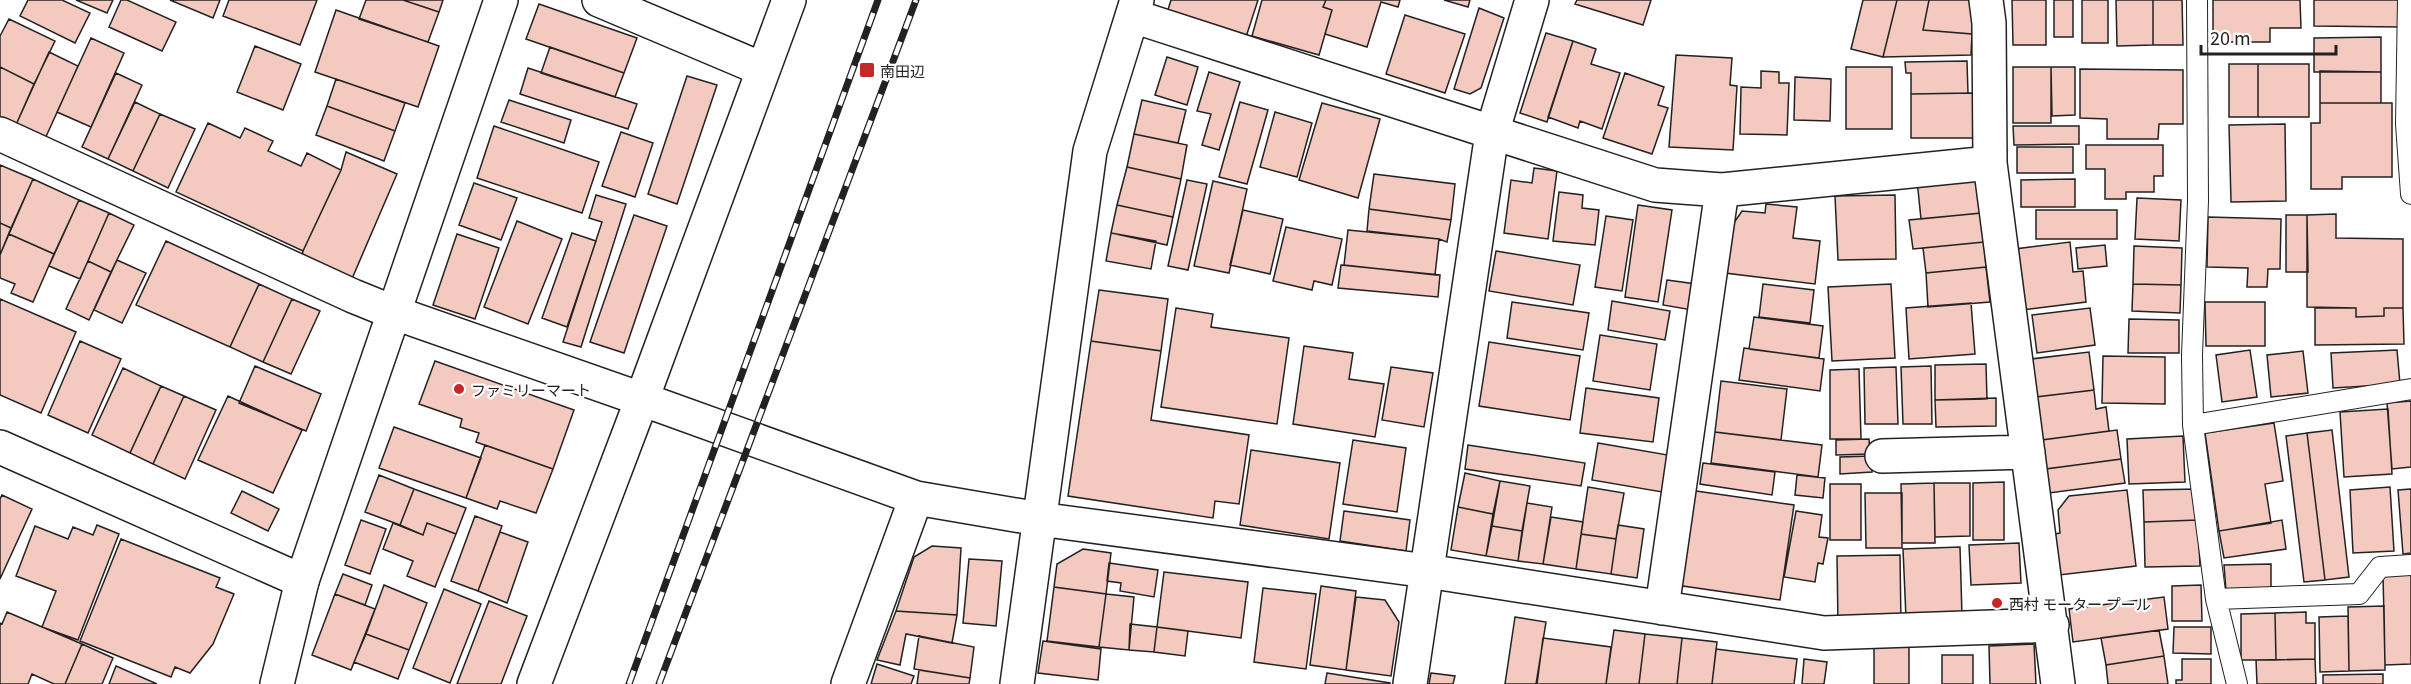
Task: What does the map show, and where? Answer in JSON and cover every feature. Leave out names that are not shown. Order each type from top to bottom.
[{"type":"street","points":[[277,684],[302,581],[501,0]]},
{"type":"street","points":[[599,0],[762,69]]},
{"type":"street","points":[[534,684],[789,0]]},
{"type":"street","points":[[1410,684],[1492,133],[1532,0]]},
{"type":"street","points":[[1986,0],[1989,23],[1990,163],[2058,684]]},
{"type":"street","points":[[1017,684],[1090,151],[1135,8],[1492,133],[1654,185],[1722,190],[1990,163]]},
{"type":"street","points":[[0,134],[353,296],[395,313],[916,498],[1039,519],[1427,571],[1824,633],[2052,625]]},
{"type":"street","points":[[1662,608],[1722,190]]},
{"type":"street","points":[[0,447],[302,581]]},
{"type":"street","points":[[1882,456],[2028,452]]},
{"type":"street","points":[[848,684],[916,498]]},
{"type":"lane","points":[[2197,0],[2198,201],[2192,355],[2193,425],[2216,599],[2237,684]]},
{"type":"lane","points":[[2408,0],[2406,124],[2411,194]]},
{"type":"lane","points":[[2193,425],[2411,389]]},
{"type":"lane","points":[[2216,599],[2359,594],[2380,567],[2411,565]]},
{"type":"building","points":[[28,0],[62,0],[90,13],[75,43],[20,16]]},
{"type":"building","points":[[76,0],[113,0],[107,13]]},
{"type":"building","points":[[121,0],[127,0],[176,22],[162,51],[109,27]]},
{"type":"building","points":[[170,0],[220,0],[213,18]]},
{"type":"building","points":[[229,0],[317,0],[300,45],[223,16]]},
{"type":"building","points":[[366,0],[403,0],[439,12],[428,42],[359,19]]},
{"type":"building","points":[[403,0],[443,0],[439,12]]},
{"type":"building","points":[[1171,0],[1258,0],[1246,37],[1167,13]]},
{"type":"building","points":[[1262,0],[1326,0],[1323,7],[1332,10],[1319,55],[1252,36]]},
{"type":"building","points":[[1326,0],[1400,0],[1398,7],[1381,2],[1367,47],[1325,34],[1332,10],[1323,7]]},
{"type":"building","points":[[1444,0],[1470,0],[1468,7]]},
{"type":"building","points":[[1577,0],[1651,0],[1643,25],[1575,4]]},
{"type":"building","points":[[1863,0],[1897,0],[1883,57],[1851,49]]},
{"type":"building","points":[[1897,0],[1929,0],[1923,30],[1972,34],[1971,55],[1883,57]]},
{"type":"building","points":[[1929,0],[1972,0],[1972,34],[1923,30]]},
{"type":"building","points":[[2012,0],[2046,0],[2046,45],[2013,45]]},
{"type":"building","points":[[2054,0],[2073,0],[2073,37],[2054,37]]},
{"type":"building","points":[[2082,0],[2108,0],[2108,43],[2082,43]]},
{"type":"building","points":[[2116,0],[2153,0],[2153,45],[2117,46]]},
{"type":"building","points":[[2153,0],[2182,0],[2183,45],[2153,45]]},
{"type":"building","points":[[2213,0],[2300,0],[2301,28],[2270,28],[2270,42],[2213,42]]},
{"type":"building","points":[[2314,0],[2400,0],[2400,27],[2314,26]]},
{"type":"building","points":[[539,4],[637,38],[624,73],[526,39]]},
{"type":"building","points":[[1479,8],[1504,18],[1481,88],[1470,94],[1454,89]]},
{"type":"building","points":[[336,10],[439,46],[418,107],[315,72]]},
{"type":"building","points":[[1405,15],[1465,34],[1445,93],[1386,74]]},
{"type":"building","points":[[9,19],[55,41],[34,84],[0,67],[0,36]]},
{"type":"building","points":[[1546,33],[1573,41],[1547,122],[1520,113]]},
{"type":"building","points":[[2381,37],[2381,72],[2314,72],[2314,38]]},
{"type":"building","points":[[91,38],[124,53],[91,127],[57,112]]},
{"type":"building","points":[[1573,41],[1596,49],[1591,64],[1620,73],[1602,129],[1580,121],[1578,128],[1548,117]]},
{"type":"building","points":[[255,46],[301,64],[283,110],[237,92]]},
{"type":"building","points":[[550,47],[624,73],[615,97],[541,73]]},
{"type":"building","points":[[49,52],[78,66],[44,141],[15,127]]},
{"type":"building","points":[[1676,55],[1732,58],[1730,85],[1737,86],[1733,150],[1669,147]]},
{"type":"building","points":[[1167,57],[1198,67],[1187,105],[1155,95]]},
{"type":"building","points":[[1967,61],[1968,93],[1911,94],[1911,73],[1906,73],[1905,62]]},
{"type":"building","points":[[2229,64],[2258,64],[2258,117],[2229,117]]},
{"type":"building","points":[[2258,64],[2309,64],[2309,117],[2258,117]]},
{"type":"building","points":[[0,67],[34,84],[15,127],[0,121]]},
{"type":"building","points":[[1846,67],[1892,67],[1892,129],[1846,129]]},
{"type":"building","points":[[2013,67],[2051,67],[2051,123],[2013,123]]},
{"type":"building","points":[[2051,67],[2075,67],[2075,115],[2052,116]]},
{"type":"building","points":[[528,68],[637,104],[628,129],[520,94]]},
{"type":"building","points":[[2080,69],[2183,70],[2183,124],[2159,124],[2158,139],[2107,139],[2107,119],[2080,118]]},
{"type":"building","points":[[1761,71],[1779,72],[1779,83],[1789,83],[1787,135],[1740,134],[1741,87],[1761,88]]},
{"type":"building","points":[[2320,71],[2381,72],[2381,103],[2320,103]]},
{"type":"building","points":[[1209,72],[1240,82],[1219,150],[1202,145],[1211,114],[1197,111]]},
{"type":"building","points":[[116,73],[142,85],[108,159],[82,147]]},
{"type":"building","points":[[1625,73],[1664,87],[1658,105],[1668,108],[1652,154],[1603,138]]},
{"type":"building","points":[[687,76],[717,85],[677,204],[648,194]]},
{"type":"building","points":[[1795,77],[1831,79],[1830,121],[1794,120]]},
{"type":"building","points":[[336,79],[405,103],[395,131],[327,106]]},
{"type":"building","points":[[1974,93],[1975,138],[1911,138],[1911,94]]},
{"type":"building","points":[[509,100],[571,120],[564,143],[501,122]]},
{"type":"building","points":[[1142,100],[1186,110],[1178,143],[1134,134]]},
{"type":"building","points":[[135,102],[160,114],[133,171],[108,159]]},
{"type":"building","points":[[1240,102],[1268,110],[1247,184],[1219,177]]},
{"type":"building","points":[[1322,103],[1380,119],[1358,198],[1299,180]]},
{"type":"building","points":[[2320,103],[2392,103],[2392,177],[2342,177],[2342,189],[2311,189],[2311,123],[2320,123]]},
{"type":"building","points":[[327,106],[395,131],[384,161],[316,135]]},
{"type":"building","points":[[1275,112],[1312,123],[1297,177],[1260,167]]},
{"type":"building","points":[[160,114],[195,129],[168,188],[133,171]]},
{"type":"building","points":[[208,123],[240,138],[245,128],[273,141],[268,151],[301,166],[307,153],[341,170],[303,251],[176,192]]},
{"type":"building","points":[[2285,124],[2286,201],[2231,202],[2229,125]]},
{"type":"building","points":[[494,126],[599,162],[582,213],[477,178]]},
{"type":"building","points":[[2013,126],[2079,126],[2079,144],[2014,145]]},
{"type":"building","points":[[621,132],[653,143],[635,197],[602,186]]},
{"type":"building","points":[[1134,134],[1187,145],[1181,179],[1127,167]]},
{"type":"building","points":[[2086,145],[2163,145],[2163,176],[2154,176],[2154,192],[2126,192],[2126,199],[2105,199],[2105,169],[2086,169]]},
{"type":"building","points":[[2017,147],[2073,147],[2073,173],[2017,173]]},
{"type":"building","points":[[346,152],[397,174],[351,281],[301,260],[303,251],[341,170]]},
{"type":"building","points":[[0,165],[33,179],[11,228],[0,223]]},
{"type":"building","points":[[1127,167],[1181,179],[1173,217],[1117,205]]},
{"type":"building","points":[[1534,168],[1557,171],[1548,239],[1504,233],[1511,180],[1532,183]]},
{"type":"building","points":[[1374,174],[1455,184],[1451,220],[1369,209]]},
{"type":"building","points":[[1977,174],[1981,213],[1921,219],[1917,180]]},
{"type":"building","points":[[33,179],[79,200],[54,254],[9,234]]},
{"type":"building","points":[[2075,179],[2075,207],[2021,207],[2021,180]]},
{"type":"building","points":[[1187,180],[1207,184],[1188,270],[1168,266]]},
{"type":"building","points":[[1213,181],[1247,189],[1229,273],[1194,266]]},
{"type":"building","points":[[474,183],[517,198],[501,240],[459,225]]},
{"type":"building","points":[[1559,192],[1583,195],[1582,208],[1599,210],[1595,245],[1553,241]]},
{"type":"building","points":[[596,195],[626,204],[581,347],[563,342],[602,222],[589,218]]},
{"type":"building","points":[[1895,195],[1896,259],[1838,260],[1835,196]]},
{"type":"building","points":[[2137,198],[2181,200],[2179,241],[2135,239]]},
{"type":"building","points":[[79,200],[109,213],[80,279],[49,266]]},
{"type":"building","points":[[1766,204],[1797,207],[1793,238],[1820,241],[1815,284],[1725,273],[1731,227],[1742,211],[1765,213]]},
{"type":"building","points":[[1117,205],[1173,217],[1167,245],[1111,233]]},
{"type":"building","points":[[1638,205],[1672,210],[1658,302],[1625,297]]},
{"type":"building","points":[[1369,209],[1451,220],[1447,242],[1439,239],[1367,231]]},
{"type":"building","points":[[1243,210],[1283,219],[1270,274],[1230,265]]},
{"type":"building","points":[[2036,210],[2117,210],[2117,239],[2036,239]]},
{"type":"building","points":[[109,213],[134,225],[111,272],[88,261]]},
{"type":"building","points":[[1981,213],[1984,242],[1913,249],[1909,220]]},
{"type":"building","points":[[2336,214],[2336,238],[2403,239],[2403,308],[2384,308],[2384,316],[2356,317],[2356,308],[2307,307],[2307,215]]},
{"type":"building","points":[[634,215],[667,226],[624,353],[590,342]]},
{"type":"building","points":[[2286,215],[2307,215],[2308,272],[2286,272]]},
{"type":"building","points":[[1606,216],[1633,220],[1622,291],[1595,287]]},
{"type":"building","points":[[2208,217],[2281,219],[2280,269],[2268,269],[2267,287],[2247,287],[2248,268],[2207,267]]},
{"type":"building","points":[[517,221],[562,239],[528,324],[484,307]]},
{"type":"building","points":[[0,223],[11,228],[0,255]]},
{"type":"building","points":[[1286,227],[1342,239],[1332,285],[1314,281],[1312,290],[1273,281]]},
{"type":"building","points":[[1348,230],[1439,239],[1435,275],[1344,265]]},
{"type":"building","points":[[572,233],[596,241],[567,327],[542,318]]},
{"type":"building","points":[[1111,233],[1156,241],[1151,269],[1106,261]]},
{"type":"building","points":[[9,234],[54,254],[33,302],[11,293],[15,284],[0,278],[0,255]]},
{"type":"building","points":[[457,234],[499,248],[475,319],[433,305]]},
{"type":"building","points":[[166,241],[259,284],[230,347],[136,305]]},
{"type":"building","points":[[1984,242],[1986,267],[1926,273],[1923,248]]},
{"type":"building","points":[[2070,242],[2073,272],[2083,271],[2086,302],[2022,310],[2015,249]]},
{"type":"building","points":[[2105,245],[2107,266],[2078,269],[2076,248]]},
{"type":"building","points":[[2134,246],[2182,248],[2181,285],[2133,284]]},
{"type":"building","points":[[1496,251],[1580,265],[1573,305],[1489,291]]},
{"type":"building","points":[[117,260],[146,273],[122,323],[94,310]]},
{"type":"building","points":[[88,261],[111,272],[89,320],[66,309]]},
{"type":"building","points":[[1341,265],[1440,275],[1438,297],[1338,288]]},
{"type":"building","points":[[1986,267],[1990,302],[1928,307],[1926,273]]},
{"type":"building","points":[[1667,280],[1696,284],[1692,310],[1663,305]]},
{"type":"building","points":[[259,284],[292,299],[263,362],[230,347]]},
{"type":"building","points":[[1763,284],[1814,290],[1810,323],[1759,317]]},
{"type":"building","points":[[1891,284],[1895,358],[1832,361],[1828,287]]},
{"type":"building","points":[[2133,284],[2181,285],[2180,313],[2132,311]]},
{"type":"building","points":[[1099,290],[1168,299],[1161,351],[1091,341]]},
{"type":"building","points":[[0,299],[76,332],[41,413],[0,395]]},
{"type":"building","points":[[292,299],[320,311],[291,374],[263,362]]},
{"type":"building","points":[[1612,301],[1670,311],[1665,340],[1608,330]]},
{"type":"building","points":[[1512,302],[1589,313],[1583,350],[1507,338]]},
{"type":"building","points":[[2205,302],[2265,302],[2265,346],[2206,346]]},
{"type":"building","points":[[1971,303],[1975,354],[1909,359],[1906,308]]},
{"type":"building","points":[[1176,308],[1213,314],[1211,327],[1289,338],[1277,424],[1161,407]]},
{"type":"building","points":[[2090,308],[2095,345],[2037,353],[2032,315]]},
{"type":"building","points":[[2315,308],[2356,308],[2356,317],[2384,316],[2384,308],[2403,308],[2404,344],[2315,345]]},
{"type":"building","points":[[1754,317],[1823,326],[1819,358],[1749,349]]},
{"type":"building","points":[[2129,319],[2179,320],[2179,353],[2128,353]]},
{"type":"building","points":[[1600,335],[1657,344],[1650,390],[1593,381]]},
{"type":"building","points":[[80,341],[121,359],[88,433],[48,415]]},
{"type":"building","points":[[1091,341],[1161,351],[1151,420],[1249,435],[1239,504],[1215,501],[1213,518],[1068,496]]},
{"type":"building","points":[[1489,342],[1580,356],[1570,420],[1479,406]]},
{"type":"building","points":[[1304,346],[1353,353],[1349,379],[1384,384],[1375,437],[1293,424]]},
{"type":"building","points":[[1744,348],[1824,359],[1820,391],[1739,380]]},
{"type":"building","points":[[2250,350],[2257,397],[2222,402],[2216,355]]},
{"type":"building","points":[[2397,350],[2400,384],[2333,388],[2331,353]]},
{"type":"building","points":[[2303,351],[2308,393],[2271,397],[2267,355]]},
{"type":"building","points":[[2089,352],[2094,390],[2036,397],[2031,359]]},
{"type":"building","points":[[2103,356],[2165,357],[2165,404],[2102,403]]},
{"type":"building","points":[[435,361],[574,410],[553,469],[476,442],[479,433],[460,427],[462,419],[419,404]]},
{"type":"building","points":[[1986,364],[1987,399],[1935,400],[1935,365]]},
{"type":"building","points":[[255,366],[321,394],[306,431],[239,403]]},
{"type":"building","points":[[1931,366],[1932,424],[1903,424],[1901,367]]},
{"type":"building","points":[[1391,367],[1433,373],[1424,427],[1382,420]]},
{"type":"building","points":[[1896,367],[1898,424],[1865,424],[1864,368]]},
{"type":"building","points":[[123,368],[161,386],[130,453],[92,435]]},
{"type":"building","points":[[1859,369],[1861,439],[1830,439],[1830,370]]},
{"type":"building","points":[[1721,381],[1787,389],[1781,440],[1715,432]]},
{"type":"building","points":[[161,386],[184,396],[153,464],[130,453]]},
{"type":"building","points":[[1586,388],[1659,398],[1653,442],[1580,433]]},
{"type":"building","points":[[2094,390],[2096,409],[2106,407],[2109,431],[2042,440],[2036,397]]},
{"type":"building","points":[[184,396],[216,410],[185,479],[153,464]]},
{"type":"building","points":[[228,396],[302,430],[273,493],[198,460]]},
{"type":"building","points":[[1996,398],[1996,426],[1936,427],[1935,400]]},
{"type":"building","points":[[2411,401],[2411,467],[2392,469],[2387,403]]},
{"type":"building","points":[[2388,409],[2392,474],[2344,477],[2340,412]]},
{"type":"building","points":[[2274,423],[2283,481],[2265,484],[2271,523],[2219,531],[2205,433]]},
{"type":"building","points":[[394,427],[481,458],[466,498],[379,468]]},
{"type":"building","points":[[2117,430],[2121,459],[2046,469],[2042,440]]},
{"type":"building","points":[[2332,430],[2349,577],[2325,580],[2307,433]]},
{"type":"building","points":[[1715,432],[1822,445],[1818,477],[1711,463]]},
{"type":"building","points":[[2307,433],[2325,580],[2304,582],[2286,436]]},
{"type":"building","points":[[2183,436],[2185,482],[2129,484],[2127,439]]},
{"type":"building","points":[[1869,439],[1870,454],[1836,455],[1836,440]]},
{"type":"building","points":[[1353,440],[1406,448],[1397,512],[1343,504]]},
{"type":"building","points":[[1598,443],[1668,455],[1662,492],[1592,480]]},
{"type":"building","points":[[485,445],[553,469],[536,513],[500,501],[497,509],[466,498]]},
{"type":"building","points":[[1468,445],[1585,463],[1581,486],[1465,469]]},
{"type":"building","points":[[1251,450],[1340,463],[1329,539],[1240,525]]},
{"type":"building","points":[[1871,456],[1872,472],[1840,474],[1840,457]]},
{"type":"building","points":[[2121,459],[2125,483],[2049,493],[2046,469]]},
{"type":"building","points":[[1703,463],[1775,472],[1772,495],[1700,484]]},
{"type":"building","points":[[1465,473],[1500,481],[1493,514],[1458,507]]},
{"type":"building","points":[[379,475],[414,489],[400,525],[365,512]]},
{"type":"building","points":[[1797,475],[1825,478],[1823,498],[1795,495]]},
{"type":"building","points":[[1500,481],[1530,486],[1522,531],[1492,526]]},
{"type":"building","points":[[2004,482],[2004,540],[1973,540],[1973,483]]},
{"type":"building","points":[[1934,483],[1935,543],[1902,543],[1901,484]]},
{"type":"building","points":[[1934,483],[1970,483],[1970,536],[1935,537]]},
{"type":"building","points":[[1830,484],[1861,484],[1861,540],[1830,540]]},
{"type":"building","points":[[1588,487],[1624,493],[1616,539],[1581,534]]},
{"type":"building","points":[[2390,487],[2394,551],[2353,553],[2350,490]]},
{"type":"building","points":[[414,489],[466,508],[456,534],[427,523],[423,535],[400,525]]},
{"type":"building","points":[[2198,489],[2198,520],[2144,522],[2143,490]]},
{"type":"building","points":[[2411,489],[2411,553],[2403,554],[2398,490]]},
{"type":"building","points":[[1689,490],[1794,505],[1780,600],[1676,585]]},
{"type":"building","points":[[2127,490],[2136,566],[2059,575],[2054,534],[2060,533],[2058,510],[2069,496]]},
{"type":"building","points":[[242,491],[279,509],[268,531],[231,513]]},
{"type":"building","points":[[1865,493],[1902,493],[1902,548],[1866,548]]},
{"type":"building","points":[[2,495],[32,509],[0,579],[0,499]]},
{"type":"building","points":[[1527,503],[1552,507],[1543,564],[1518,561]]},
{"type":"building","points":[[1458,507],[1493,514],[1486,556],[1451,550]]},
{"type":"building","points":[[1344,511],[1410,520],[1406,551],[1340,541]]},
{"type":"building","points":[[1796,511],[1822,515],[1819,537],[1828,538],[1823,564],[1818,563],[1815,582],[1784,577]]},
{"type":"building","points":[[475,516],[502,526],[478,591],[451,581]]},
{"type":"building","points":[[1551,517],[1583,522],[1576,569],[1543,564]]},
{"type":"building","points":[[361,520],[386,529],[370,574],[345,565]]},
{"type":"building","points":[[2198,520],[2200,566],[2145,567],[2144,522]]},
{"type":"building","points":[[2282,520],[2286,549],[2224,558],[2219,531]]},
{"type":"building","points":[[393,523],[423,535],[427,523],[456,534],[435,587],[407,576],[413,561],[383,549]]},
{"type":"building","points":[[97,525],[119,534],[78,640],[42,627],[56,591],[16,576],[35,526],[68,539],[73,527],[93,535]]},
{"type":"building","points":[[1618,525],[1644,529],[1637,578],[1611,574]]},
{"type":"building","points":[[1492,526],[1522,531],[1518,561],[1486,556]]},
{"type":"building","points":[[500,532],[528,542],[507,603],[478,591]]},
{"type":"building","points":[[1581,534],[1616,539],[1611,574],[1576,569]]},
{"type":"building","points":[[121,539],[220,578],[216,587],[234,594],[213,644],[190,673],[175,667],[171,677],[80,641]]},
{"type":"building","points":[[2019,543],[2021,583],[1971,585],[1969,545]]},
{"type":"building","points":[[932,546],[961,548],[957,615],[896,611],[914,557]]},
{"type":"building","points":[[1960,547],[1962,616],[1906,618],[1903,549]]},
{"type":"building","points":[[1083,549],[1111,553],[1106,594],[1054,587],[1057,564]]},
{"type":"building","points":[[1900,555],[1901,624],[1838,626],[1837,556]]},
{"type":"building","points":[[969,559],[1002,561],[996,626],[963,623]]},
{"type":"building","points":[[1109,563],[1158,570],[1154,597],[1120,591],[1121,583],[1107,581]]},
{"type":"building","points":[[2271,564],[2271,589],[2226,591],[2224,565]]},
{"type":"building","points":[[1164,572],[1248,582],[1241,638],[1157,627]]},
{"type":"building","points":[[343,574],[372,585],[365,605],[335,594]]},
{"type":"building","points":[[2383,574],[2411,574],[2411,664],[2385,665]]},
{"type":"building","points":[[384,585],[427,603],[409,650],[366,634]]},
{"type":"building","points":[[2201,585],[2202,621],[2172,621],[2172,586]]},
{"type":"building","points":[[1321,586],[1356,591],[1346,670],[1310,665]]},
{"type":"building","points":[[1054,587],[1106,594],[1099,647],[1047,641]]},
{"type":"building","points":[[1263,588],[1316,594],[1306,669],[1254,662]]},
{"type":"building","points":[[444,589],[481,604],[450,683],[413,668]]},
{"type":"building","points":[[335,594],[375,609],[351,670],[312,655]]},
{"type":"building","points":[[1106,594],[1134,597],[1129,650],[1099,647]]},
{"type":"building","points":[[1356,597],[1385,600],[1399,622],[1391,676],[1346,670]]},
{"type":"building","points":[[2164,597],[2168,629],[2073,642],[2069,609]]},
{"type":"building","points":[[489,601],[527,616],[501,684],[457,684]]},
{"type":"building","points":[[2384,606],[2385,670],[2349,671],[2348,607]]},
{"type":"building","points":[[896,611],[957,615],[952,643],[906,634],[900,665],[877,660]]},
{"type":"building","points":[[7,612],[82,644],[65,684],[54,684],[32,674],[28,684],[0,684],[0,623],[2,624]]},
{"type":"building","points":[[2306,612],[2306,623],[2315,623],[2315,659],[2276,660],[2275,613]]},
{"type":"building","points":[[2275,613],[2276,660],[2241,660],[2241,614]]},
{"type":"building","points":[[2348,616],[2349,671],[2320,672],[2319,617]]},
{"type":"building","points":[[1515,617],[1546,622],[1536,684],[1505,684]]},
{"type":"building","points":[[1130,624],[1157,627],[1154,652],[1129,650]]},
{"type":"building","points":[[1157,627],[1188,631],[1185,656],[1154,652]]},
{"type":"building","points":[[2174,627],[2211,627],[2211,654],[2173,653]]},
{"type":"building","points":[[1614,630],[1645,634],[1639,684],[1606,684]]},
{"type":"building","points":[[2159,630],[2164,656],[2106,665],[2101,638]]},
{"type":"building","points":[[366,634],[409,650],[398,679],[354,662]]},
{"type":"building","points":[[1645,634],[1682,638],[1677,684],[1639,684]]},
{"type":"building","points":[[919,636],[974,647],[970,678],[914,669]]},
{"type":"building","points":[[1543,638],[1611,647],[1606,684],[1537,684]]},
{"type":"building","points":[[1682,638],[1717,642],[1712,684],[1677,684]]},
{"type":"building","points":[[1043,641],[1101,649],[1098,680],[1038,673]]},
{"type":"building","points":[[82,644],[113,658],[102,684],[65,684]]},
{"type":"building","points":[[2034,644],[2036,684],[1990,684],[1989,646]]},
{"type":"building","points":[[1909,646],[1909,684],[1874,684],[1874,647]]},
{"type":"building","points":[[1716,649],[1797,659],[1794,684],[1712,684]]},
{"type":"building","points":[[1942,655],[1973,655],[1973,684],[1942,684]]},
{"type":"building","points":[[2164,656],[2168,684],[2108,684],[2106,665]]},
{"type":"building","points":[[1804,659],[1827,662],[1824,684],[1802,684]]},
{"type":"building","points":[[2182,659],[2211,659],[2211,684],[2176,684],[2176,680],[2182,680]]},
{"type":"building","points":[[2315,659],[2316,684],[2257,684],[2256,660]]},
{"type":"building","points":[[877,664],[914,676],[911,684],[871,684]]},
{"type":"building","points":[[116,666],[157,684],[109,684]]},
{"type":"building","points":[[919,670],[970,678],[969,684],[917,684]]},
{"type":"building","points":[[1327,673],[1390,683],[1390,684],[1325,684]]},
{"type":"building","points":[[1431,673],[1455,676],[1453,684],[1429,684]]},
{"type":"building","points":[[2383,674],[2383,684],[2323,684],[2323,675]]},
{"type":"railway","points":[[629,684],[878,0]]},
{"type":"railway","points":[[659,684],[916,0]]},
{"type":"place","name":"南田辺","points":[[867,70]]},
{"type":"place","name":"ファミリーマート","points":[[459,389]]},
{"type":"place","name":"西村 モーター プール","points":[[1997,603]]}]
